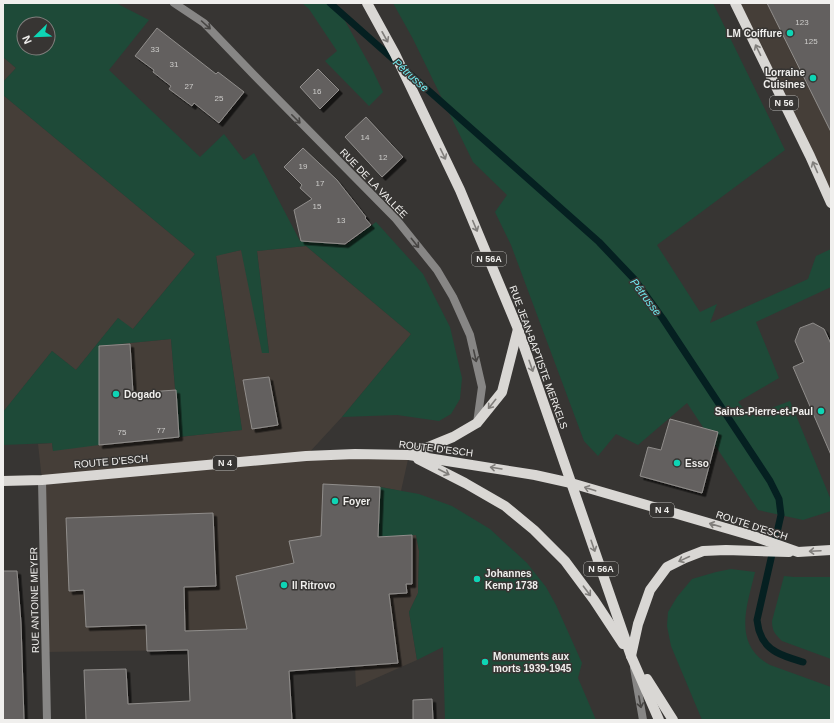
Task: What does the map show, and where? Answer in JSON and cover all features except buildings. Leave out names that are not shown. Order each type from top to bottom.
[{"type":"main road","name":"RUE JEAN-BAPTISTE MERKELS","points":[[367,3],[395,54],[460,190],[518,329],[571,482]]},
{"type":"main road","name":"N 56","points":[[735,3],[810,156],[831,203]]},
{"type":"main road","points":[[409,455],[453,438],[477,423],[502,392],[518,329]]},
{"type":"main road","name":"ROUTE D'ESCH","points":[[3,481],[42,480],[306,456],[355,454],[409,455],[534,474],[571,482],[753,536],[798,552],[831,550]]},
{"type":"main road","name":"N 4","points":[[409,455],[465,483],[505,506],[534,530],[565,561],[594,600],[631,656]]},
{"type":"main road","name":"N 56A","points":[[571,482],[631,656],[659,720]]},
{"type":"main road","name":"N 4","points":[[631,656],[638,624],[650,590],[667,567],[703,551],[726,550],[798,552]]},
{"type":"main road","name":"N 56A","points":[[631,656],[673,720]]},
{"type":"street","name":"RUE DE LA VALLÉE","points":[[174,3],[204,23],[396,219],[437,270],[453,296],[470,335],[482,387],[477,423]]},
{"type":"street","name":"RUE ANTOINE MEYER","points":[[42,480],[47,720]]},
{"type":"street","name":"N 56A","points":[[631,656],[643,720]]},
{"type":"shaded area","points":[[735,3],[831,3],[831,203]]},
{"type":"shaded area","points":[[3,57],[16,68],[3,82]]},
{"type":"shaded area","points":[[3,95],[195,254],[132,330],[118,318],[76,370],[52,351],[3,412]]},
{"type":"shaded area","points":[[306,246],[411,334],[342,417],[306,456],[409,455],[401,491],[381,487],[379,537],[416,535],[419,551],[418,593],[409,612],[417,660],[356,687],[355,666],[289,671],[291,693],[260,695],[246,628],[188,631],[186,650],[46,652],[42,480],[38,444],[52,443],[53,450],[99,444],[99,346],[171,339],[179,437],[242,430],[216,255],[242,250],[263,353],[269,352],[257,251]]},
{"type":"green space","points":[[3,3],[116,3],[149,20],[109,70],[200,157],[224,134],[244,160],[254,153],[300,241],[346,245],[376,222],[423,274],[450,327],[462,378],[460,399],[451,414],[439,421],[397,415],[342,417],[411,334],[306,246],[257,251],[269,353],[262,353],[241,250],[216,256],[242,430],[179,437],[171,339],[99,346],[99,445],[53,451],[52,443],[3,445],[3,412],[52,351],[76,370],[118,318],[133,329],[195,254],[3,95],[3,82],[16,68],[3,57]]},
{"type":"green space","points":[[302,3],[335,3],[383,92],[369,106],[325,61],[337,51],[309,9]]},
{"type":"green space","points":[[393,3],[713,3],[785,150],[657,245],[700,312],[717,304],[710,323],[808,279],[816,256],[831,249],[831,287],[756,322],[779,378],[738,402],[750,416],[790,401],[831,500],[831,511],[803,520],[758,510],[687,403],[638,445],[616,434],[598,456],[584,441],[511,245],[495,212],[507,195],[473,162],[413,39]]},
{"type":"green space","points":[[380,487],[419,494],[452,506],[490,529],[527,563],[546,587],[556,605],[582,663],[578,678],[596,720],[445,720],[443,647],[417,660],[409,612],[418,593],[419,551],[416,535],[378,537]]},
{"type":"green space","points":[[731,569],[755,572],[746,611],[745,623],[746,635],[750,646],[758,656],[770,665],[831,687],[831,720],[702,720],[671,646],[667,626],[668,612],[677,597],[692,579]]},
{"type":"green space","points":[[784,576],[831,577],[831,659],[782,641],[774,632],[772,621]]},
{"type":"waterway","name":"Pétrusse","points":[[330,3],[599,242],[635,280],[663,319],[770,481],[779,499],[781,515],[757,620],[759,631],[767,645],[777,653],[803,662]]},
{"type":"place","name":"LM Coiffure","points":[[790,33]]},
{"type":"place","name":"Lorraine Cuisines","points":[[813,78]]},
{"type":"place","name":"Dogado","points":[[116,394]]},
{"type":"place","name":"Saints-Pierre-et-Paul","points":[[821,411]]},
{"type":"place","name":"Esso","points":[[677,463]]},
{"type":"place","name":"Foyer","points":[[335,501]]},
{"type":"place","name":"Johannes Kemp 1738","points":[[477,579]]},
{"type":"place","name":"Il Ritrovo","points":[[284,585]]},
{"type":"place","name":"Monuments aux morts 1939-1945","points":[[485,662]]}]
